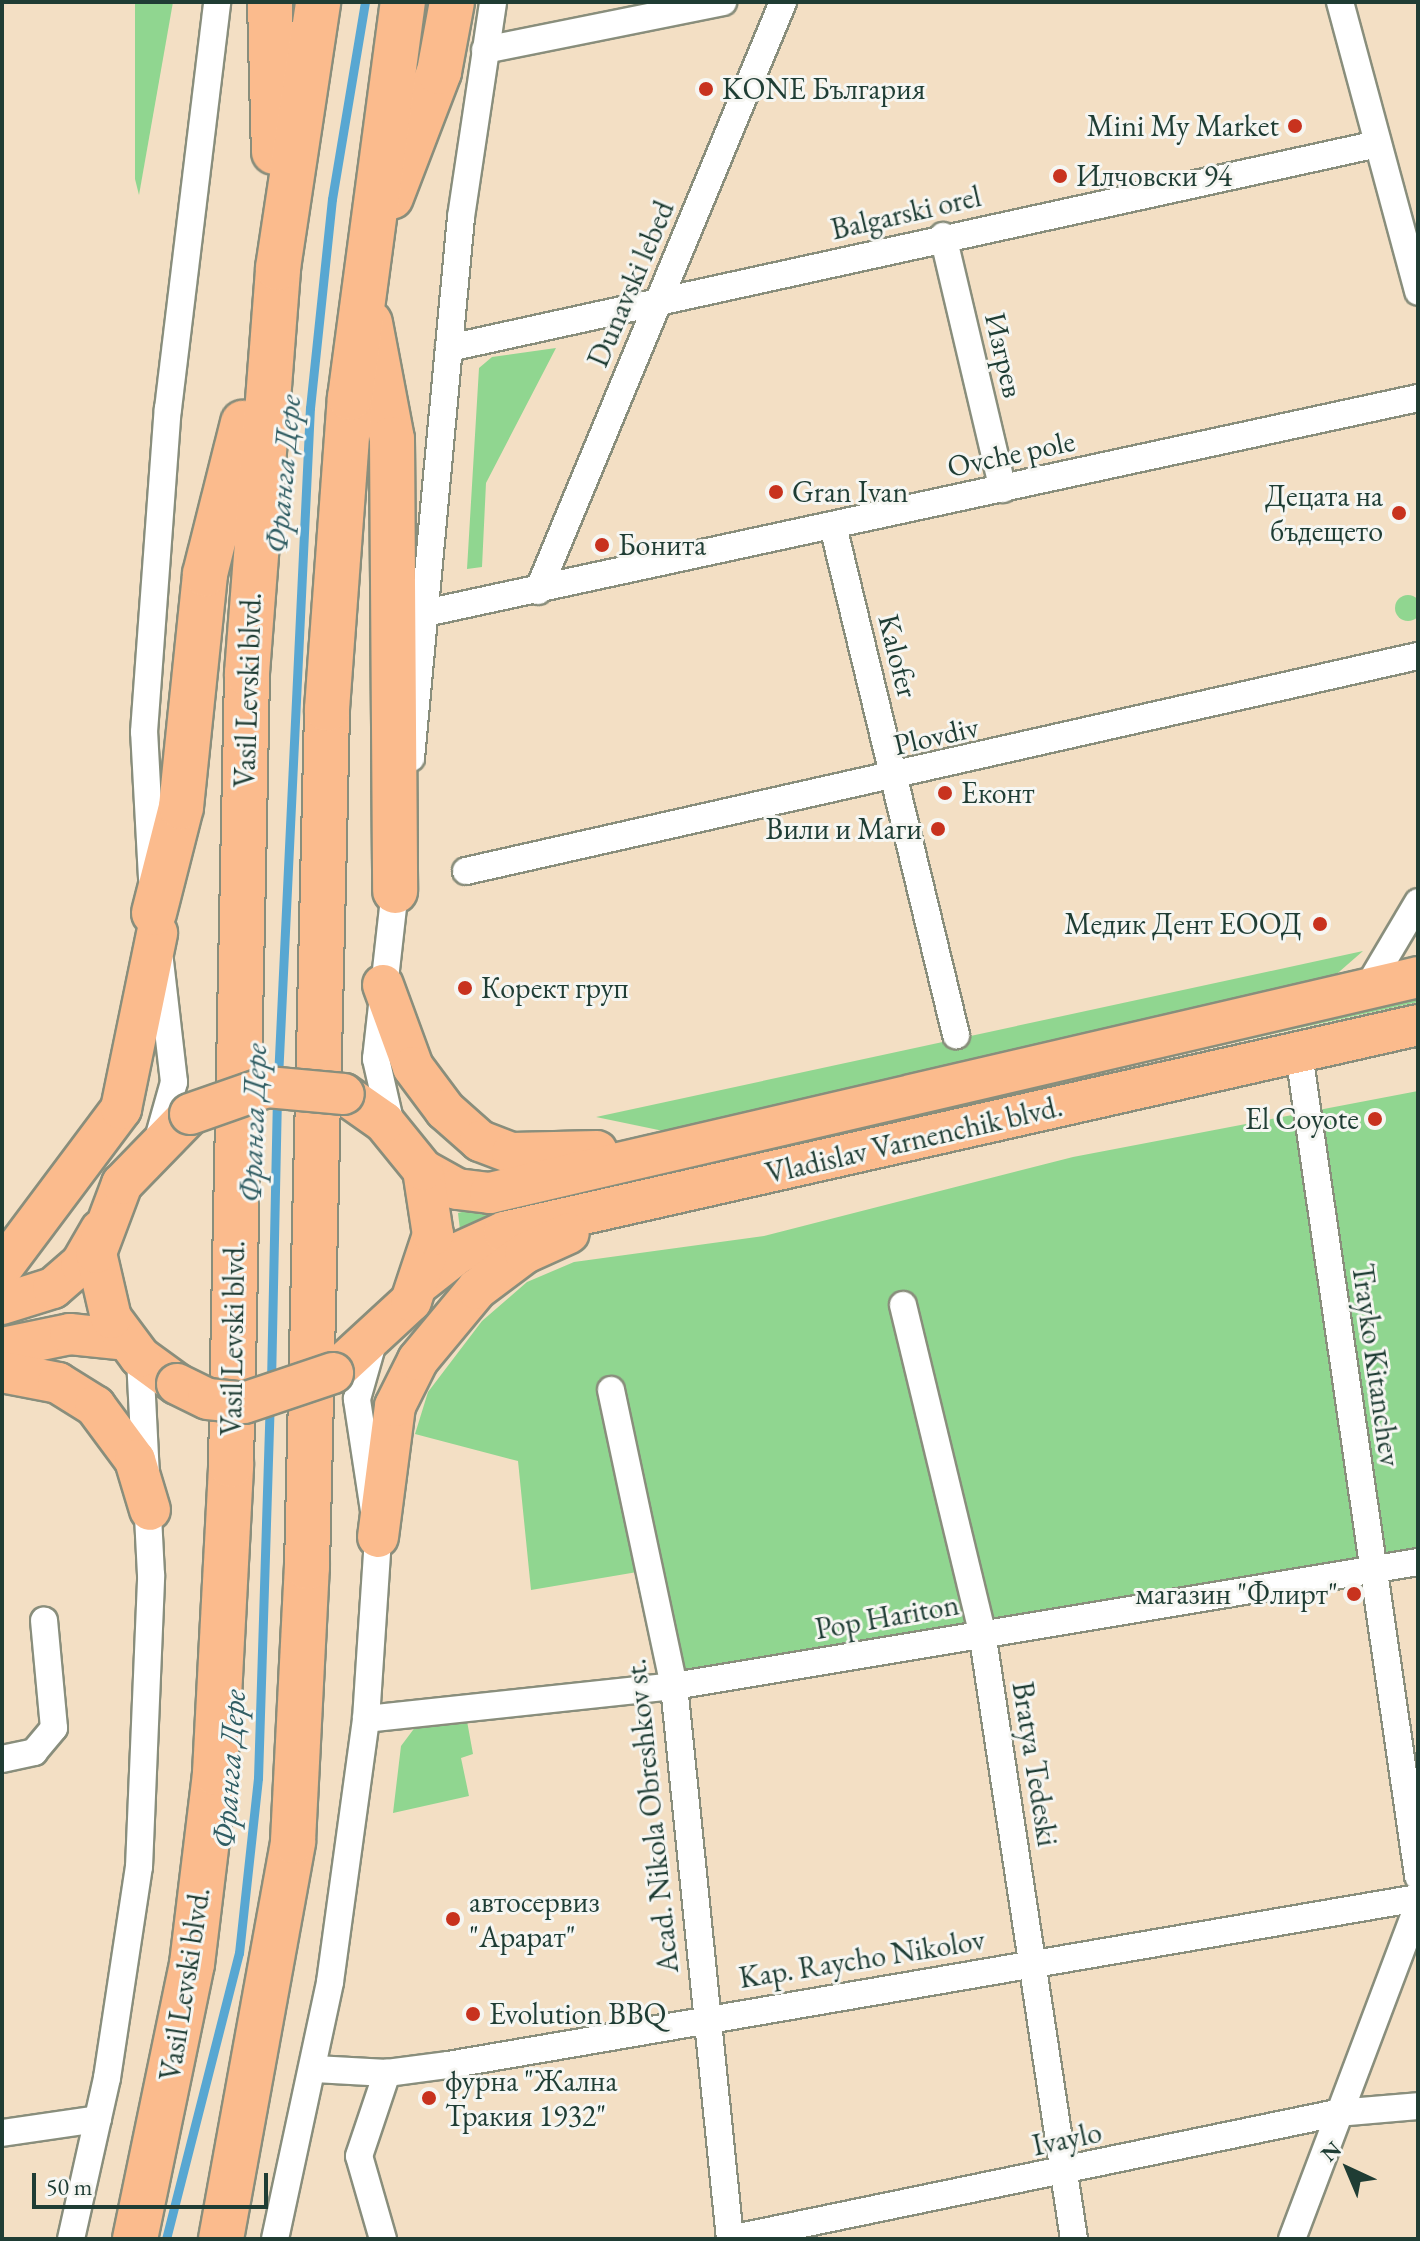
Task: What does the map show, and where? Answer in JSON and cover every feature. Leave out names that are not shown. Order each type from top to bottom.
[{"type":"highway","points":[[155,923],[181,807],[205,574],[277,282],[270,2]]},
{"type":"highway","name":"Vasil Levski blvd.","points":[[135,2239],[192,1964],[217,1745],[231,1465],[247,673],[277,282],[318,2]]},
{"type":"highway","points":[[221,2239],[283,1924],[298,1765],[327,709],[364,275],[403,2]]},
{"type":"highway","points":[[395,891],[392,439],[364,275],[432,95],[452,2]]},
{"type":"main road","points":[[2,1268],[121,1109],[155,923]]},
{"type":"main road","name":"Vladislav Varnenchik blvd.","points":[[423,1170],[457,1189],[490,1193],[1418,977]]},
{"type":"main road","points":[[383,985],[413,1067],[445,1110],[480,1141],[512,1153],[681,1148]]},
{"type":"main road","name":"Vladislav Varnenchik blvd.","points":[[421,1282],[458,1253],[504,1232],[1418,1025]]},
{"type":"main road","points":[[2,1304],[53,1288],[81,1264],[122,1184],[156,1145],[190,1114],[267,1087],[344,1094],[395,1134],[423,1170],[433,1235],[421,1282],[373,1343],[333,1373],[244,1403],[208,1399],[177,1384],[133,1348],[99,1288],[101,1230]]},
{"type":"main road","points":[[378,1537],[395,1406],[438,1334],[477,1289],[525,1253],[643,1200]]},
{"type":"main road","points":[[2,1348],[70,1334],[133,1348]]},
{"type":"main road","points":[[2,1372],[58,1383],[95,1406],[135,1460],[150,1510]]},
{"type":"street","points":[[156,1145],[174,1082],[155,923],[144,732],[168,409],[217,2]]},
{"type":"street","points":[[395,1134],[377,1083],[383,985],[430,612],[449,348],[493,2]]},
{"type":"street","points":[[485,50],[723,2]]},
{"type":"street","name":"Dunavski lebed","points":[[538,591],[783,2]]},
{"type":"street","points":[[1340,2],[1418,292]]},
{"type":"street","name":"Balgarski orel","points":[[449,348],[656,308],[943,236],[1378,144]]},
{"type":"street","name":"Изгрев","points":[[943,236],[1003,489]]},
{"type":"street","name":"Ovche pole","points":[[430,612],[1418,398]]},
{"type":"street","name":"Kalofer","points":[[833,526],[956,1035]]},
{"type":"street","name":"Plovdiv","points":[[466,871],[894,779],[1418,656]]},
{"type":"street","points":[[1366,990],[1418,902]]},
{"type":"street","name":"Trayko Kitanchev","points":[[1299,1054],[1418,1876]]},
{"type":"street","name":"Bratya Tedeski","points":[[903,1305],[982,1632],[1067,2172],[1074,2239]]},
{"type":"street","points":[[275,2239],[315,2069],[366,1719],[378,1537],[357,1418],[373,1343]]},
{"type":"street","points":[[71,2239],[98,2119],[139,1867],[150,1510],[133,1348]]},
{"type":"street","name":"Acad. Nikola Obreshkov st.","points":[[611,1390],[674,1686],[730,2239]]},
{"type":"street","name":"Pop Hariton","points":[[366,1719],[674,1686],[982,1632],[1418,1562]]},
{"type":"street","points":[[2,1759],[44,1747],[54,1728],[44,1620]]},
{"type":"street","name":"Kap. Raycho Nikolov","points":[[315,2069],[387,2073],[1418,1898]]},
{"type":"street","points":[[1292,2239],[1418,1905]]},
{"type":"street","points":[[383,2239],[359,2156],[387,2073]]},
{"type":"street","name":"Ivaylo","points":[[730,2239],[1067,2172],[1337,2113],[1418,2106]]},
{"type":"street","points":[[2,2133],[98,2119]]},
{"type":"green space","points":[[135,2],[173,2],[139,195],[135,179]]},
{"type":"green space","points":[[556,348],[486,483],[482,567],[467,569],[479,368],[492,357]]},
{"type":"green space","points":[[1408,595],[1418,598],[1421,608],[1418,618],[1408,621],[1398,618],[1395,608],[1398,598]]},
{"type":"green space","points":[[1363,951],[1316,992],[673,1133],[596,1117]]},
{"type":"green space","points":[[1418,991],[1418,1002],[692,1162],[460,1230],[458,1213],[693,1154]]},
{"type":"green space","points":[[1418,1091],[1418,1562],[674,1686],[649,1570],[531,1590],[518,1461],[415,1434],[428,1392],[482,1321],[527,1282],[574,1262],[764,1236],[1073,1157]]},
{"type":"green space","points":[[465,1710],[473,1754],[461,1758],[469,1796],[393,1813],[401,1746],[425,1714]]},
{"type":"waterway","name":"Франга Дере","points":[[278,1078],[310,408],[332,199],[365,2]]},
{"type":"waterway","name":"Франга Дере","points":[[271,1382],[277,1097]]},
{"type":"waterway","name":"Франга Дере","points":[[166,2239],[239,1953],[258,1778],[270,1405]]},
{"type":"place","name":"KONE България","points":[[706,89]]},
{"type":"place","name":"Mini My Market","points":[[1295,126]]},
{"type":"place","name":"Илчовски 94","points":[[1060,176]]},
{"type":"place","name":"Gran Ivan","points":[[776,492]]},
{"type":"place","name":"Децата на бъдещето","points":[[1399,513]]},
{"type":"place","name":"Бонита","points":[[602,545]]},
{"type":"place","name":"Еконт","points":[[945,793]]},
{"type":"place","name":"Вили и Маги","points":[[938,829]]},
{"type":"place","name":"Медик Дент ЕООД","points":[[1320,924]]},
{"type":"place","name":"Корект груп","points":[[465,988]]},
{"type":"place","name":"El Coyote","points":[[1375,1119]]},
{"type":"place","name":"магазин \"Флирт\"","points":[[1354,1594]]},
{"type":"place","name":"автосервиз \"Арарат\"","points":[[453,1919]]},
{"type":"place","name":"Evolution BBQ","points":[[473,2014]]},
{"type":"place","name":"фурна \"Жална Тракия 1932\"","points":[[429,2098]]}]
